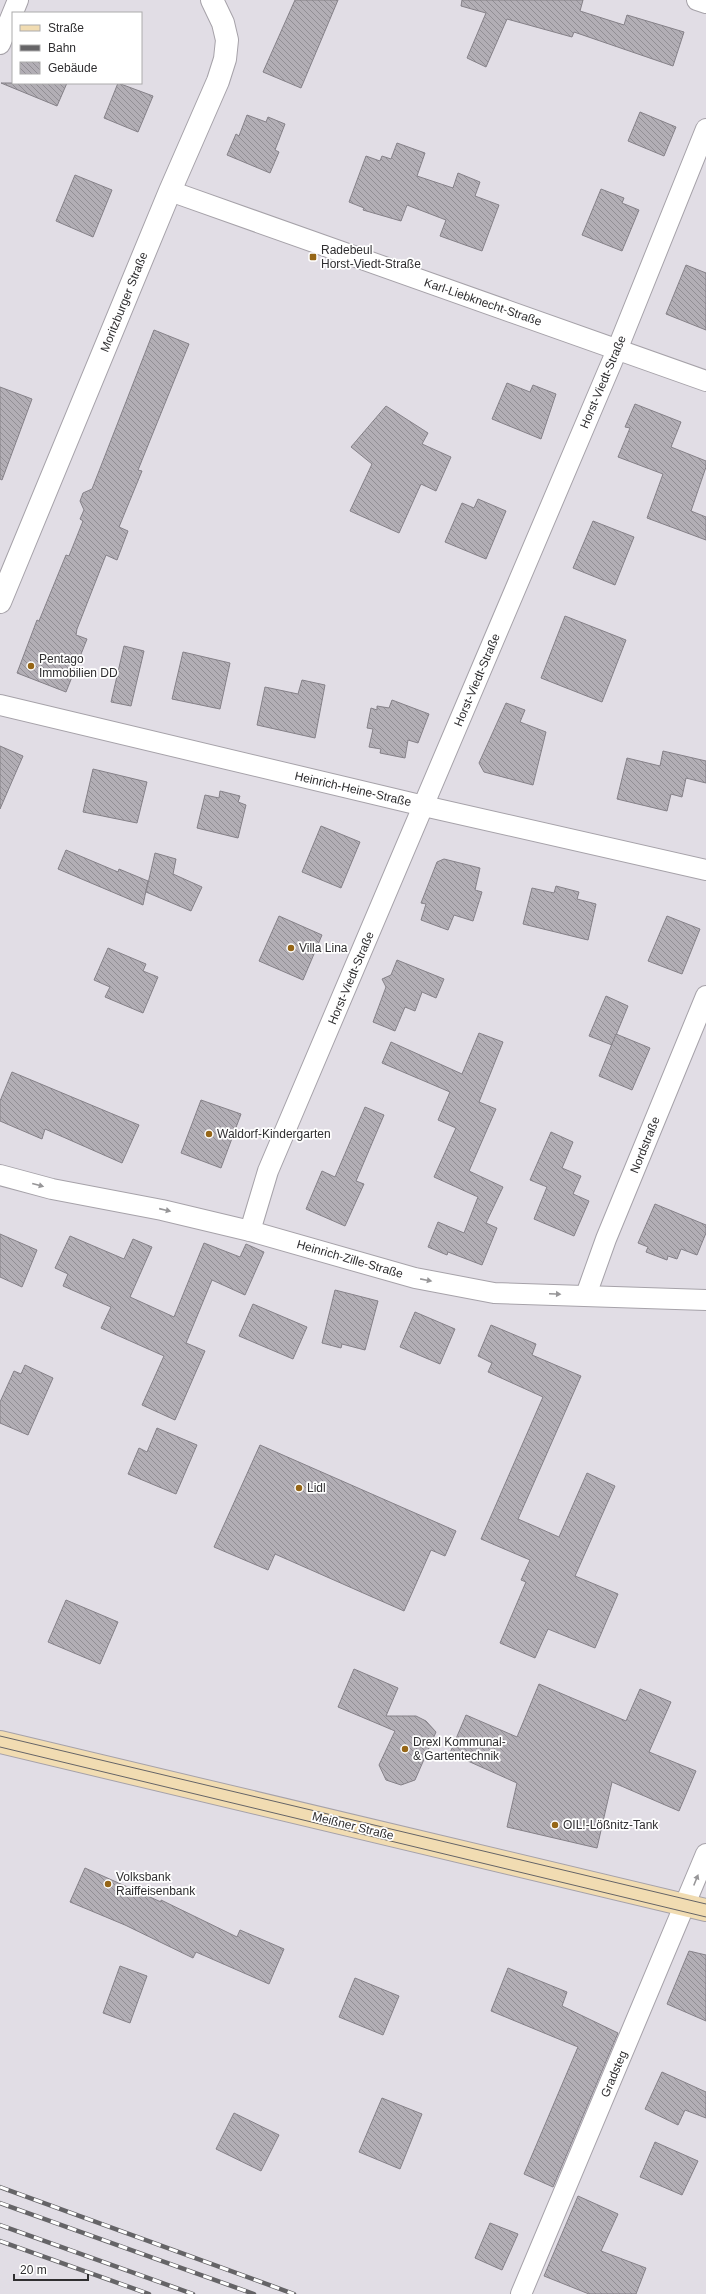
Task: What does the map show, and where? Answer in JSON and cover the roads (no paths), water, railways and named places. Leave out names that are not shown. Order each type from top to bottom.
[{"type":"main road","name":"Meißner Straße","points":[[0,1742],[706,1910]]},
{"type":"street","points":[[13,12],[18,0]]},
{"type":"street","name":"Moritzburger Straße","points":[[0,602],[170,192],[218,81],[225,59],[226,34],[223,23],[212,0]]},
{"type":"street","points":[[697,0],[706,3]]},
{"type":"street","points":[[0,44],[12,15]]},
{"type":"street","name":"Horst-Viedt-Straße","points":[[250,1231],[268,1172],[617,350],[706,129]]},
{"type":"street","name":"Karl-Liebknecht-Straße","points":[[170,192],[706,381]]},
{"type":"street","name":"Heinrich-Heine-Straße","points":[[0,705],[424,806],[706,870]]},
{"type":"street","name":"Nordstraße","points":[[586,1295],[606,1239],[706,996]]},
{"type":"street","name":"Heinrich-Zille-Straße","points":[[0,1175],[52,1189],[162,1210],[250,1231],[415,1278],[494,1293],[706,1300]]},
{"type":"street","name":"Gradsteg","points":[[521,2294],[706,1854]]},
{"type":"tram line","points":[[0,1736],[706,1904]]},
{"type":"tram line","points":[[0,1747],[706,1917]]},
{"type":"railway","points":[[0,2187],[294,2294]]},
{"type":"railway","points":[[0,2203],[254,2294]]},
{"type":"railway","points":[[0,2225],[193,2294]]},
{"type":"railway","points":[[0,2241],[149,2294]]},
{"type":"place","name":"Radebeul Horst-Viedt-Straße","points":[[313,257]]},
{"type":"place","name":"Pentago Immobilien DD","points":[[31,666]]},
{"type":"place","name":"Villa Lina","points":[[291,948]]},
{"type":"place","name":"Waldorf-Kindergarten","points":[[209,1134]]},
{"type":"place","name":"Lidl","points":[[299,1488]]},
{"type":"place","name":"Drexl Kommunal- & Gartentechnik","points":[[405,1749]]},
{"type":"place","name":"OIL!-Lößnitz-Tank","points":[[555,1825]]},
{"type":"place","name":"Volksbank Raiffeisenbank","points":[[108,1884]]}]
